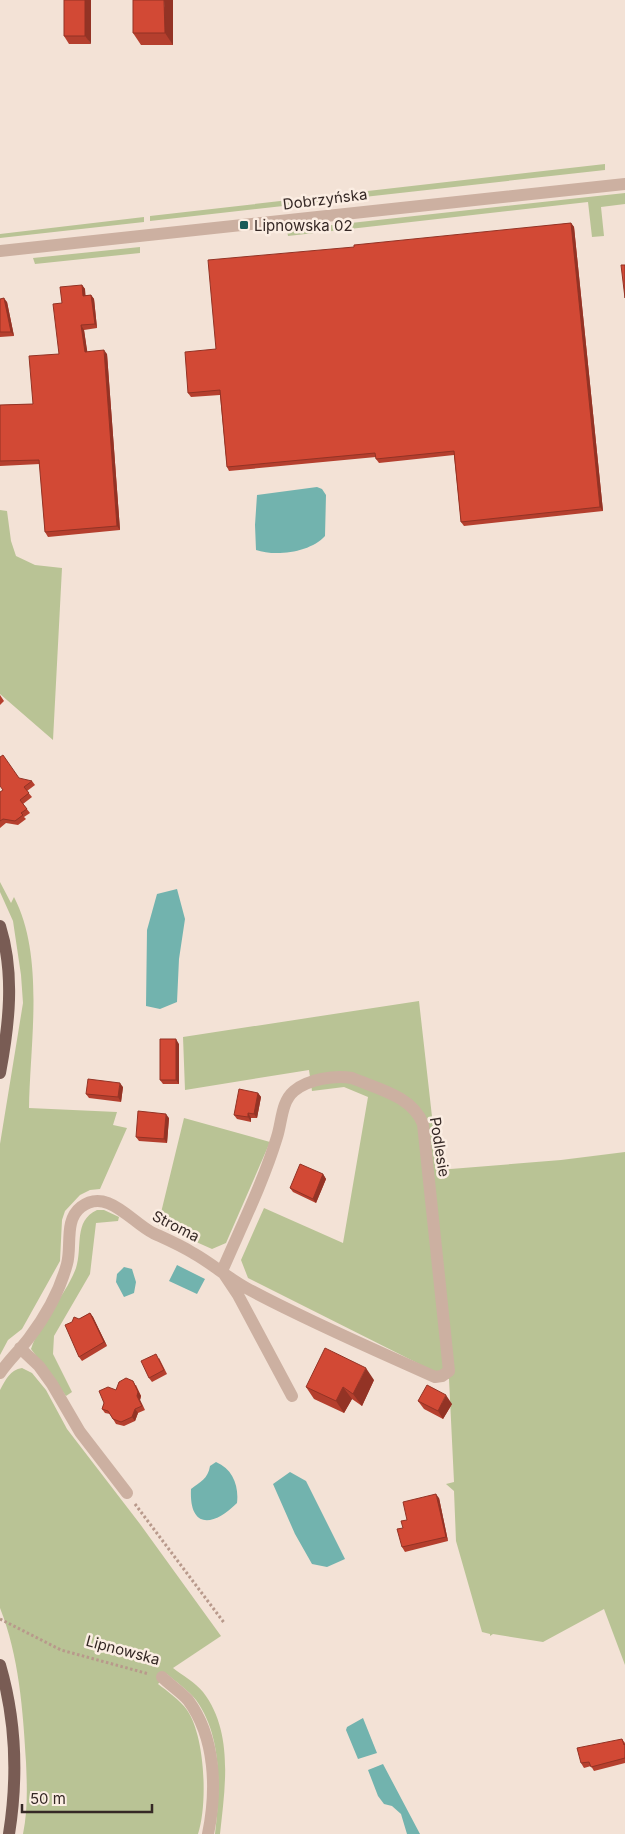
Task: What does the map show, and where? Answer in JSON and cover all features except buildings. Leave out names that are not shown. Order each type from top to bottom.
[{"type":"main road","points":[[0,926],[8,966],[9,993],[7,1030],[0,1073]]},
{"type":"main road","points":[[0,1665],[8,1698],[14,1744],[14,1794],[9,1834]]},
{"type":"street","name":"Dobrzyńska","points":[[0,250],[625,184]]},
{"type":"street","name":"Podlesie","points":[[222,1271],[248,1213],[278,1137],[288,1099],[294,1091],[303,1085],[344,1077],[401,1099],[415,1109],[423,1124],[450,1365],[449,1371],[442,1376],[435,1377],[425,1373]]},
{"type":"street","name":"Stroma","points":[[0,1373],[29,1338],[58,1288],[68,1264],[72,1221],[75,1213],[88,1203],[108,1202],[117,1206],[141,1227],[192,1252],[247,1289],[425,1373]]},
{"type":"street","points":[[222,1271],[238,1295],[292,1396]]},
{"type":"street","points":[[20,1348],[39,1366],[52,1384],[80,1432],[127,1493]]},
{"type":"street","name":"Lipnowska","points":[[162,1677],[187,1698],[200,1719],[209,1748],[214,1791],[208,1834]]},
{"type":"path","points":[[127,1493],[225,1624]]},
{"type":"path","name":"Lipnowska","points":[[0,1619],[62,1650],[162,1677]]},
{"type":"green space","points":[[605,164],[605,170],[150,221],[150,216]]},
{"type":"green space","points":[[625,193],[625,204],[601,207],[604,236],[592,237],[588,202],[288,236],[287,230]]},
{"type":"green space","points":[[144,217],[144,222],[0,238],[0,234]]},
{"type":"green space","points":[[140,247],[140,253],[35,264],[33,258]]},
{"type":"green space","points":[[0,510],[7,511],[11,541],[16,556],[35,565],[62,568],[53,740],[0,694]]},
{"type":"green space","points":[[0,882],[11,903],[14,897],[24,921],[30,946],[34,1000],[29,1108],[117,1112],[113,1125],[127,1128],[100,1189],[90,1190],[80,1195],[65,1211],[62,1220],[60,1261],[22,1329],[8,1340],[0,1355],[0,1144],[23,1003],[13,921],[0,892]]},
{"type":"green space","points":[[419,1001],[438,1170],[561,1160],[625,1152],[625,1665],[604,1609],[543,1642],[493,1634],[490,1636],[490,1634],[482,1632],[456,1541],[454,1491],[446,1484],[454,1482],[449,1379],[248,1278],[241,1260],[264,1208],[343,1243],[368,1097],[344,1087],[312,1091],[309,1070],[185,1090],[183,1037]]},
{"type":"green space","points":[[184,1118],[270,1142],[226,1243],[212,1249],[158,1225]]},
{"type":"green space","points":[[97,1210],[104,1210],[119,1217],[118,1221],[96,1223],[90,1274],[54,1336],[53,1354],[72,1392],[66,1396],[31,1349],[40,1329],[66,1289],[76,1268],[80,1235],[85,1221],[89,1215]]},
{"type":"green space","points":[[22,1368],[32,1373],[46,1390],[67,1429],[140,1524],[221,1636],[173,1668],[193,1682],[203,1692],[213,1708],[219,1725],[225,1761],[224,1798],[220,1834],[215,1834],[218,1800],[218,1765],[211,1730],[196,1700],[186,1689],[167,1674],[158,1684],[177,1699],[187,1710],[198,1736],[204,1788],[198,1834],[23,1834],[27,1789],[25,1742],[16,1664],[0,1608],[0,1390],[11,1373]]},
{"type":"water","points":[[317,487],[322,489],[326,495],[325,536],[311,546],[293,552],[273,553],[256,550],[257,495]]},
{"type":"water","points":[[177,889],[185,919],[179,959],[177,1002],[160,1009],[146,1006],[147,930],[157,894]]},
{"type":"water","points":[[177,1265],[205,1279],[197,1294],[169,1281]]},
{"type":"water","points":[[124,1267],[132,1269],[136,1282],[134,1293],[124,1297],[116,1282],[117,1274]]},
{"type":"water","points":[[216,1462],[227,1469],[234,1479],[237,1490],[237,1503],[219,1517],[204,1520],[198,1517],[194,1511],[191,1502],[191,1489],[203,1480],[210,1466]]},
{"type":"water","points":[[290,1472],[306,1481],[345,1559],[327,1567],[312,1564],[295,1534],[273,1484]]},
{"type":"water","points":[[363,1718],[377,1753],[358,1759],[346,1730],[347,1727]]},
{"type":"water","points":[[383,1764],[420,1834],[407,1834],[401,1814],[392,1806],[384,1804],[378,1796],[368,1770]]},
{"type":"place","name":"Lipnowska 02","points":[[244,225]]}]
